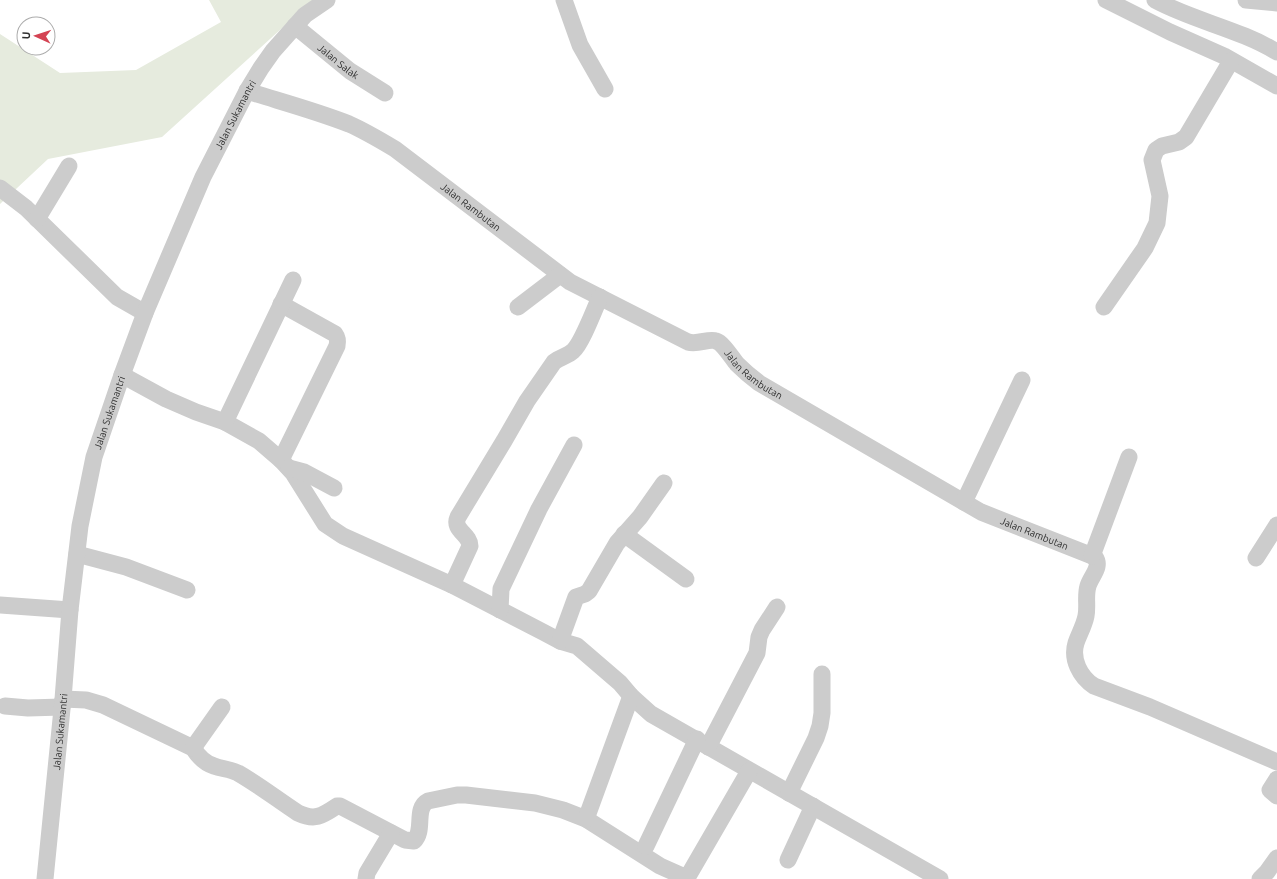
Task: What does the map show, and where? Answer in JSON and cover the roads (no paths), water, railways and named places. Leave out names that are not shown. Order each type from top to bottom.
[{"type":"street","name":"Jalan Sukamantri","points":[[45,879],[63,703],[70,610],[80,526],[94,457],[145,313],[203,177],[261,68],[273,51],[295,26],[305,16],[327,0]]},
{"type":"street","points":[[564,0],[580,45],[605,88]]},
{"type":"street","points":[[1106,0],[1231,61],[1277,86]]},
{"type":"street","points":[[1155,0],[1170,4],[1251,39],[1277,52]]},
{"type":"street","points":[[1251,0],[1277,3]]},
{"type":"street","name":"Jalan Salak","points":[[295,26],[350,71],[385,93]]},
{"type":"street","points":[[1104,307],[1145,248],[1157,223],[1160,196],[1152,160],[1156,150],[1162,146],[1179,142],[1186,137],[1231,61]]},
{"type":"street","name":"Jalan Rambutan","points":[[248,91],[326,115],[375,137],[395,149],[560,275],[574,284],[688,342],[697,343],[711,340],[718,342],[737,364],[759,383],[964,502],[995,518],[1092,556]]},
{"type":"street","points":[[37,219],[69,166]]},
{"type":"street","points":[[0,188],[26,208],[117,297],[145,313]]},
{"type":"street","points":[[518,307],[560,275]]},
{"type":"street","points":[[225,422],[293,280]]},
{"type":"street","points":[[452,585],[470,546],[469,540],[457,527],[456,522],[458,517],[527,401],[554,362],[574,350],[581,339],[600,297]]},
{"type":"street","points":[[281,304],[335,334],[338,343],[285,464]]},
{"type":"street","points":[[122,375],[166,399],[196,412],[225,422],[259,441],[285,464],[306,492],[325,524],[333,530],[343,536],[452,585],[560,641],[578,646],[620,683],[631,696],[651,714],[940,879]]},
{"type":"street","points":[[964,502],[1022,380]]},
{"type":"street","points":[[500,610],[501,589],[539,509],[574,445]]},
{"type":"street","points":[[1129,457],[1092,556],[1097,560],[1097,566],[1087,591],[1086,617],[1076,643],[1075,651],[1082,676],[1094,686],[1150,707],[1277,762]]},
{"type":"street","points":[[285,464],[311,475],[334,488]]},
{"type":"street","points":[[560,641],[576,596],[585,594],[589,591],[617,543],[640,517],[664,483]]},
{"type":"street","points":[[1256,558],[1277,525]]},
{"type":"street","points":[[624,534],[686,579]]},
{"type":"street","points":[[77,554],[126,567],[187,590]]},
{"type":"street","points":[[0,605],[70,610]]},
{"type":"street","points":[[646,846],[702,743],[757,653],[759,637],[762,630],[777,607]]},
{"type":"street","points":[[789,792],[816,738],[820,726],[822,713],[822,674]]},
{"type":"street","points":[[586,819],[631,696]]},
{"type":"street","points":[[5,706],[28,708],[86,700],[103,705],[192,748],[198,756],[208,763],[238,773],[303,815],[312,817],[320,816],[337,806],[340,806],[405,840],[414,841],[418,836],[423,804],[428,801],[457,794],[535,803],[563,810],[586,819],[658,873],[688,878],[749,770]]},
{"type":"street","points":[[192,748],[222,707]]},
{"type":"street","points":[[1277,779],[1270,790],[1277,796]]},
{"type":"street","points":[[788,860],[813,806]]},
{"type":"street","points":[[366,879],[367,873],[391,833]]},
{"type":"street","points":[[1260,879],[1277,858]]}]
